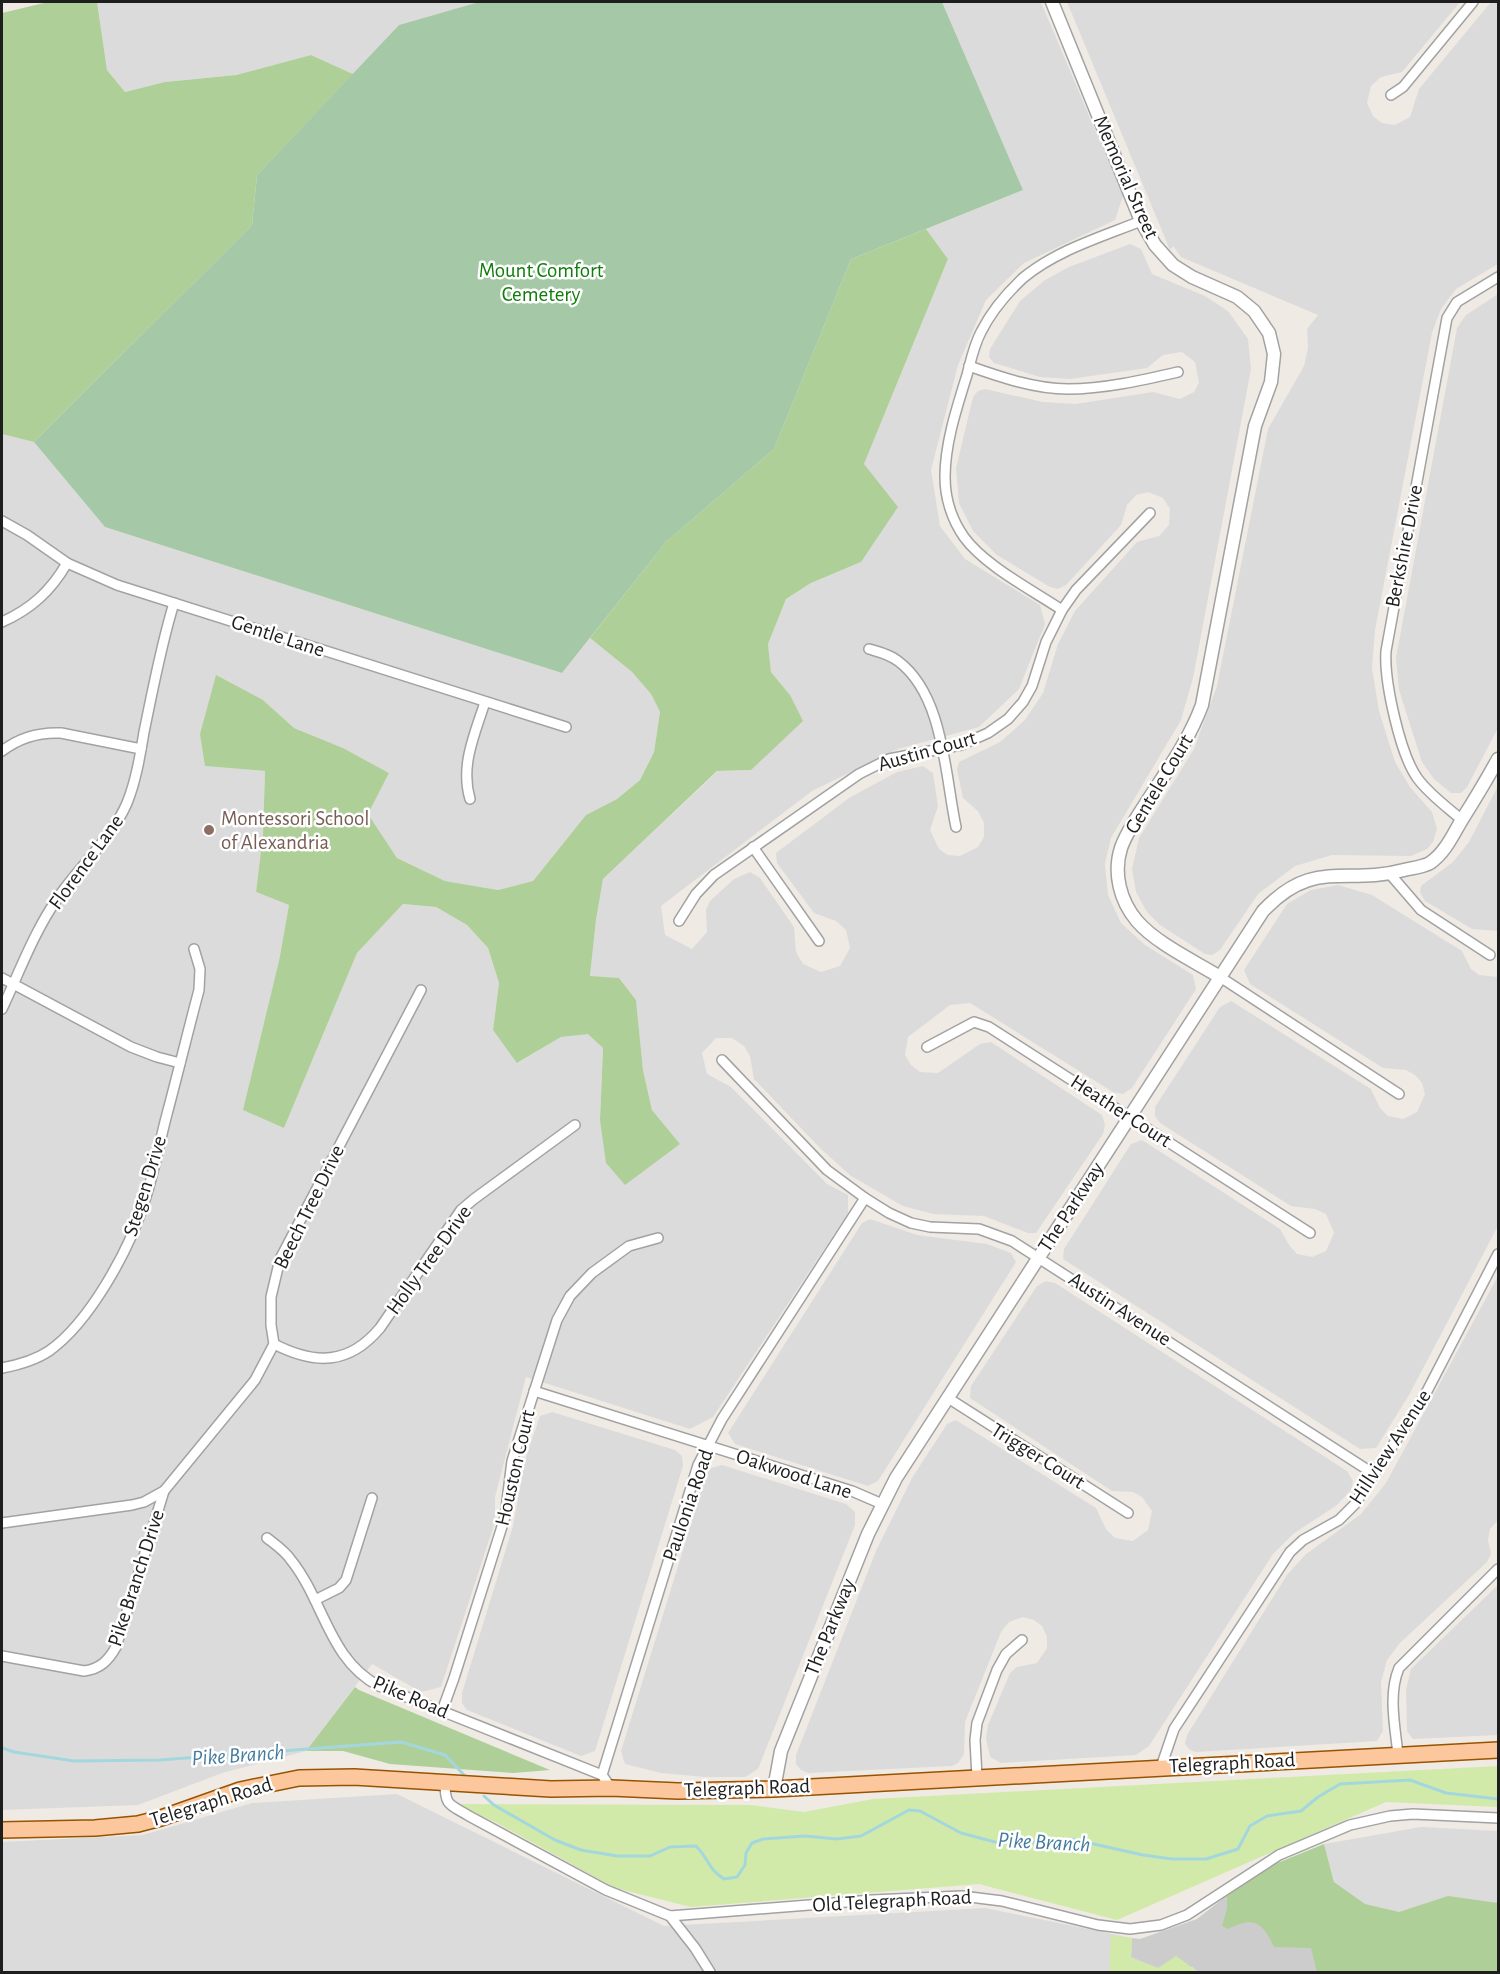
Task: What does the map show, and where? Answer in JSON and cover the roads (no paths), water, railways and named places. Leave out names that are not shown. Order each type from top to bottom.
[{"type":"main road","name":"Telegraph Road","points":[[2,1830],[95,1828],[138,1824],[195,1807],[240,1790],[299,1778],[354,1777],[551,1789],[611,1788],[678,1791],[774,1789],[1498,1750]]},
{"type":"street","name":"Memorial Street","points":[[1052,2],[1141,221],[1155,245],[1173,265],[1192,277],[1246,303],[1263,321],[1270,337]]},
{"type":"street","points":[[1391,95],[1403,87],[1473,2]]},
{"type":"street","points":[[1062,610],[978,553],[963,536],[952,513],[946,489],[946,463],[960,396],[977,340],[986,322],[1003,299],[1024,278],[1061,254],[1141,221]]},
{"type":"street","name":"Berkshire Drive","points":[[1462,820],[1428,790],[1410,765],[1389,694],[1386,679],[1386,651],[1447,318],[1457,302],[1498,277]]},
{"type":"street","name":"Gentele Court","points":[[1270,337],[1274,354],[1273,371],[1255,426],[1202,705],[1184,745],[1127,832],[1121,849],[1118,875],[1122,895],[1137,921],[1154,936],[1399,1094]]},
{"type":"street","points":[[969,366],[1030,384],[1067,389],[1092,388],[1178,372]]},
{"type":"street","name":"Austin Court","points":[[679,921],[704,885],[753,847],[866,770],[889,759],[961,745],[988,733],[1013,714],[1032,686],[1046,642],[1062,610],[1076,590],[1150,513]]},
{"type":"street","name":"Gentle Lane","points":[[2,521],[27,535],[67,563],[108,581],[566,727]]},
{"type":"street","points":[[2,622],[24,611],[45,595],[67,563]]},
{"type":"street","name":"Florence Lane","points":[[2,1009],[55,901],[75,873],[109,835],[121,816],[132,789],[164,637],[174,603]]},
{"type":"street","points":[[868,649],[887,654],[898,660],[918,682],[930,704],[956,827]]},
{"type":"street","points":[[470,799],[466,784],[466,764],[485,702]]},
{"type":"street","points":[[2,751],[22,738],[48,733],[61,733],[141,749]]},
{"type":"street","name":"The Parkway","points":[[774,1789],[781,1751],[856,1562],[896,1478],[1263,911],[1283,892],[1305,881],[1324,876],[1390,874],[1428,864],[1446,848],[1498,759]]},
{"type":"street","points":[[753,847],[819,941]]},
{"type":"street","points":[[1390,874],[1421,910],[1490,955]]},
{"type":"street","name":"Stegen Drive","points":[[2,1368],[34,1359],[60,1343],[75,1327],[105,1286],[124,1252],[144,1204],[200,983],[200,969],[194,949]]},
{"type":"street","points":[[2,978],[131,1047],[180,1063]]},
{"type":"street","name":"Beech Tree Drive","points":[[274,1344],[271,1298],[280,1259],[421,990]]},
{"type":"street","name":"Heather Court","points":[[927,1047],[974,1022],[989,1027],[1310,1233]]},
{"type":"street","name":"Austin Avenue","points":[[722,1060],[827,1170],[865,1198],[911,1223],[930,1227],[968,1227],[1001,1235],[1039,1257],[1374,1474]]},
{"type":"street","name":"Holly Tree Drive","points":[[274,1344],[295,1354],[321,1358],[338,1356],[364,1344],[380,1328],[461,1210],[574,1125]]},
{"type":"street","name":"Paulonia Road","points":[[602,1775],[698,1466],[722,1419],[865,1198]]},
{"type":"street","name":"Houston Court","points":[[442,1711],[505,1517],[512,1461],[557,1320],[574,1290],[592,1273],[634,1244],[658,1238]]},
{"type":"street","name":"Hillview Avenue","points":[[1161,1767],[1173,1730],[1290,1552],[1303,1540],[1339,1520],[1355,1504],[1424,1397],[1498,1254]]},
{"type":"street","points":[[2,1523],[132,1505],[144,1502],[164,1491],[206,1437],[247,1392],[274,1344]]},
{"type":"street","name":"Oakwood Lane","points":[[534,1391],[852,1491],[882,1504]]},
{"type":"street","name":"Trigger Court","points":[[948,1398],[1128,1513]]},
{"type":"street","name":"Pike Branch Drive","points":[[2,1656],[84,1671],[96,1669],[110,1658],[116,1647],[164,1491]]},
{"type":"street","points":[[315,1600],[339,1588],[346,1580],[372,1498]]},
{"type":"street","name":"Pike Road","points":[[267,1538],[291,1560],[343,1653],[358,1673],[380,1686],[602,1775]]},
{"type":"street","points":[[1398,1755],[1393,1693],[1399,1668],[1498,1569]]},
{"type":"street","points":[[978,1777],[975,1740],[977,1723],[997,1670],[1006,1654],[1023,1640]]},
{"type":"street","points":[[602,1775],[611,1788]]},
{"type":"street","name":"Old Telegraph Road","points":[[445,1783],[445,1798],[460,1810],[606,1890],[670,1916],[872,1900],[962,1896],[1002,1901],[1098,1925],[1130,1929],[1147,1928],[1187,1915],[1249,1872],[1279,1855],[1350,1825],[1390,1816],[1413,1814],[1498,1818]]},
{"type":"street","points":[[670,1916],[710,1972]]},
{"type":"waterway","name":"Pike Branch","points":[[2,1748],[14,1752],[74,1761],[160,1760],[401,1742],[445,1755],[465,1776]]},
{"type":"waterway","name":"Pike Branch","points":[[484,1796],[494,1805],[555,1840],[581,1850],[617,1856],[650,1856],[670,1847],[696,1846],[714,1871],[724,1879],[737,1877],[745,1865],[746,1853],[752,1843],[763,1839],[805,1836],[837,1839],[861,1836],[909,1810],[920,1811],[961,1833],[995,1842],[1026,1843],[1071,1839],[1143,1855],[1172,1859],[1206,1859],[1238,1849],[1250,1826],[1267,1816],[1301,1811],[1318,1797],[1340,1784],[1410,1780],[1446,1793],[1498,1799]]},
{"type":"place","name":"Montessori School of Alexandria","points":[[209,830]]},
{"type":"park label","name":"Mount Comfort Cemetery","points":[[541,282]]}]
